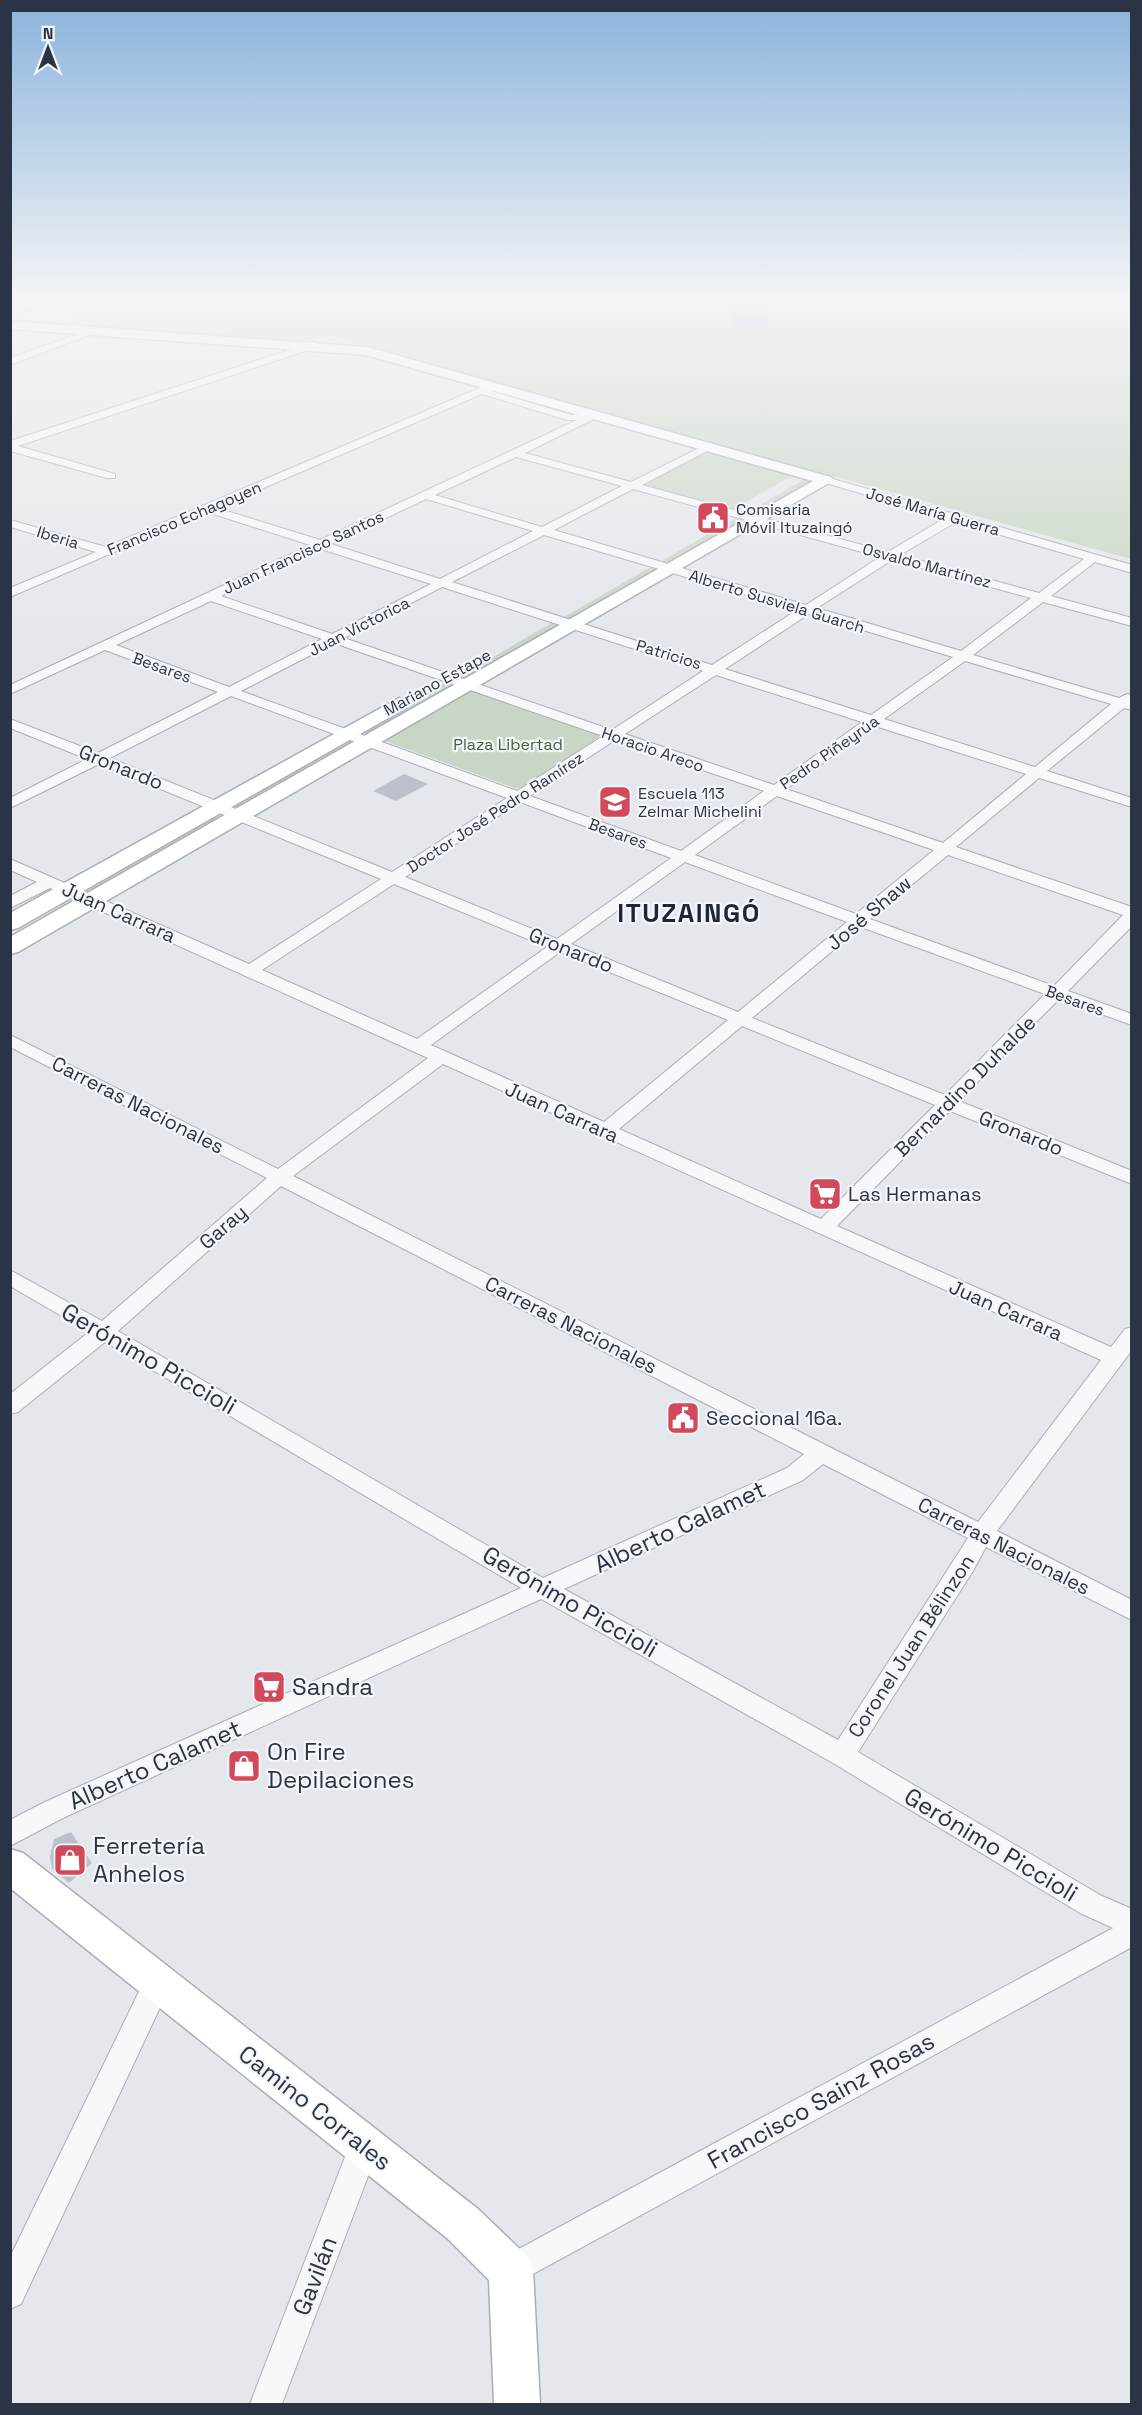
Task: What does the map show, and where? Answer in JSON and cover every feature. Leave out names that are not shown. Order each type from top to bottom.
[{"type":"street","points":[[10,446],[119,410]]},
{"type":"street","name":"Francisco Echagoyen","points":[[10,593],[436,410]]},
{"type":"street","name":"José María Guerra","points":[[571,410],[805,474],[1131,569]]},
{"type":"street","name":"Juan Francisco Santos","points":[[10,690],[595,416]]},
{"type":"street","points":[[10,446],[111,476]]},
{"type":"street","name":"Juan Victorica","points":[[10,804],[707,447]]},
{"type":"street","name":"Osvaldo Martínez","points":[[514,453],[1131,622]]},
{"type":"street","name":"Mariano Estape","points":[[10,923],[59,886],[217,806],[805,474]]},
{"type":"street","name":"Mariano Estape","points":[[10,947],[826,480]]},
{"type":"street","name":"Alberto Susviela Guarch","points":[[423,495],[963,656],[1128,701]]},
{"type":"street","name":"Patricios","points":[[206,508],[1131,803]]},
{"type":"street","name":"Doctor José Pedro Ramírez","points":[[250,971],[891,555],[954,518]]},
{"type":"street","name":"Iberia","points":[[10,523],[106,551]]},
{"type":"street","name":"Pedro Piñeyrúa","points":[[417,1047],[963,656],[1093,558]]},
{"type":"street","name":"Horacio Areco","points":[[210,596],[1131,915]]},
{"type":"street","name":"Besares","points":[[105,646],[1131,1020]]},
{"type":"street","name":"José Shaw","points":[[605,1131],[1037,773],[1128,701]]},
{"type":"street","name":"Gronardo","points":[[10,723],[1131,1178]]},
{"type":"street","name":"Juan Carrara","points":[[10,864],[1115,1358]]},
{"type":"street","points":[[10,903],[59,886]]},
{"type":"street","name":"Bernardino Duhalde","points":[[823,1229],[1131,915]]},
{"type":"street","name":"Carreras Nacionales","points":[[10,1040],[281,1176],[1131,1611]]},
{"type":"street","name":"Garay","points":[[10,1406],[103,1332],[281,1176],[441,1057]]},
{"type":"street","name":"Gerónimo Piccioli","points":[[10,1277],[543,1588],[842,1755],[1090,1904],[1131,1923]]},
{"type":"street","name":"Coronel Juan Bélinzon","points":[[842,1755],[965,1565],[981,1535],[1131,1334]]},
{"type":"street","name":"Alberto Calamet","points":[[10,1834],[54,1810],[795,1474],[821,1453]]},
{"type":"street","name":"Camino Corrales","points":[[10,1865],[463,2224],[511,2270]]},
{"type":"street","name":"Francisco Sainz Rosas","points":[[511,2270],[1131,1932]]},
{"type":"street","points":[[10,2293],[158,1982]]},
{"type":"street","name":"Gavilán","points":[[266,2404],[363,2147]]},
{"type":"street","points":[[511,2270],[517,2404]]},
{"type":"green space","points":[[595,410],[1131,410],[1131,559]]},
{"type":"green space","points":[[706,453],[718,454],[791,476],[732,510],[644,485]]},
{"type":"green space","points":[[803,480],[813,481],[755,515],[746,513]]},
{"type":"green space","points":[[736,518],[746,519],[669,564],[660,562]]},
{"type":"green space","points":[[649,568],[658,569],[571,619],[564,617]]},
{"type":"green space","points":[[553,622],[564,624],[466,679],[459,677]]},
{"type":"green space","points":[[443,683],[454,686],[369,734],[362,732]]},
{"type":"green space","name":"Plaza Libertad","points":[[467,691],[477,692],[601,736],[524,787],[515,788],[382,740]]},
{"type":"green space","points":[[346,740],[354,743],[240,808],[232,806]]},
{"type":"green space","points":[[212,817],[221,820],[95,891],[88,888]]},
{"type":"building","points":[[404,774],[428,784],[396,801],[373,791]]},
{"type":"building","name":"Ferretería Anhelos","points":[[71,1832],[92,1863],[69,1883],[52,1869],[50,1857],[54,1839]]},
{"type":"place","name":"Comisaria Móvil Ituzaingó","points":[[713,518]]},
{"type":"place","name":"Escuela 113 Zelmar Michelini","points":[[615,802]]},
{"type":"place","name":"Las Hermanas","points":[[825,1194]]},
{"type":"place","name":"Seccional 16a.","points":[[683,1418]]},
{"type":"place","name":"Sandra","points":[[269,1687]]},
{"type":"place","name":"On Fire Depilaciones","points":[[244,1766]]},
{"type":"place","name":"Ferretería Anhelos","points":[[70,1860]]},
{"type":"district","name":"ITUZAINGÓ","points":[[689,913]]}]
